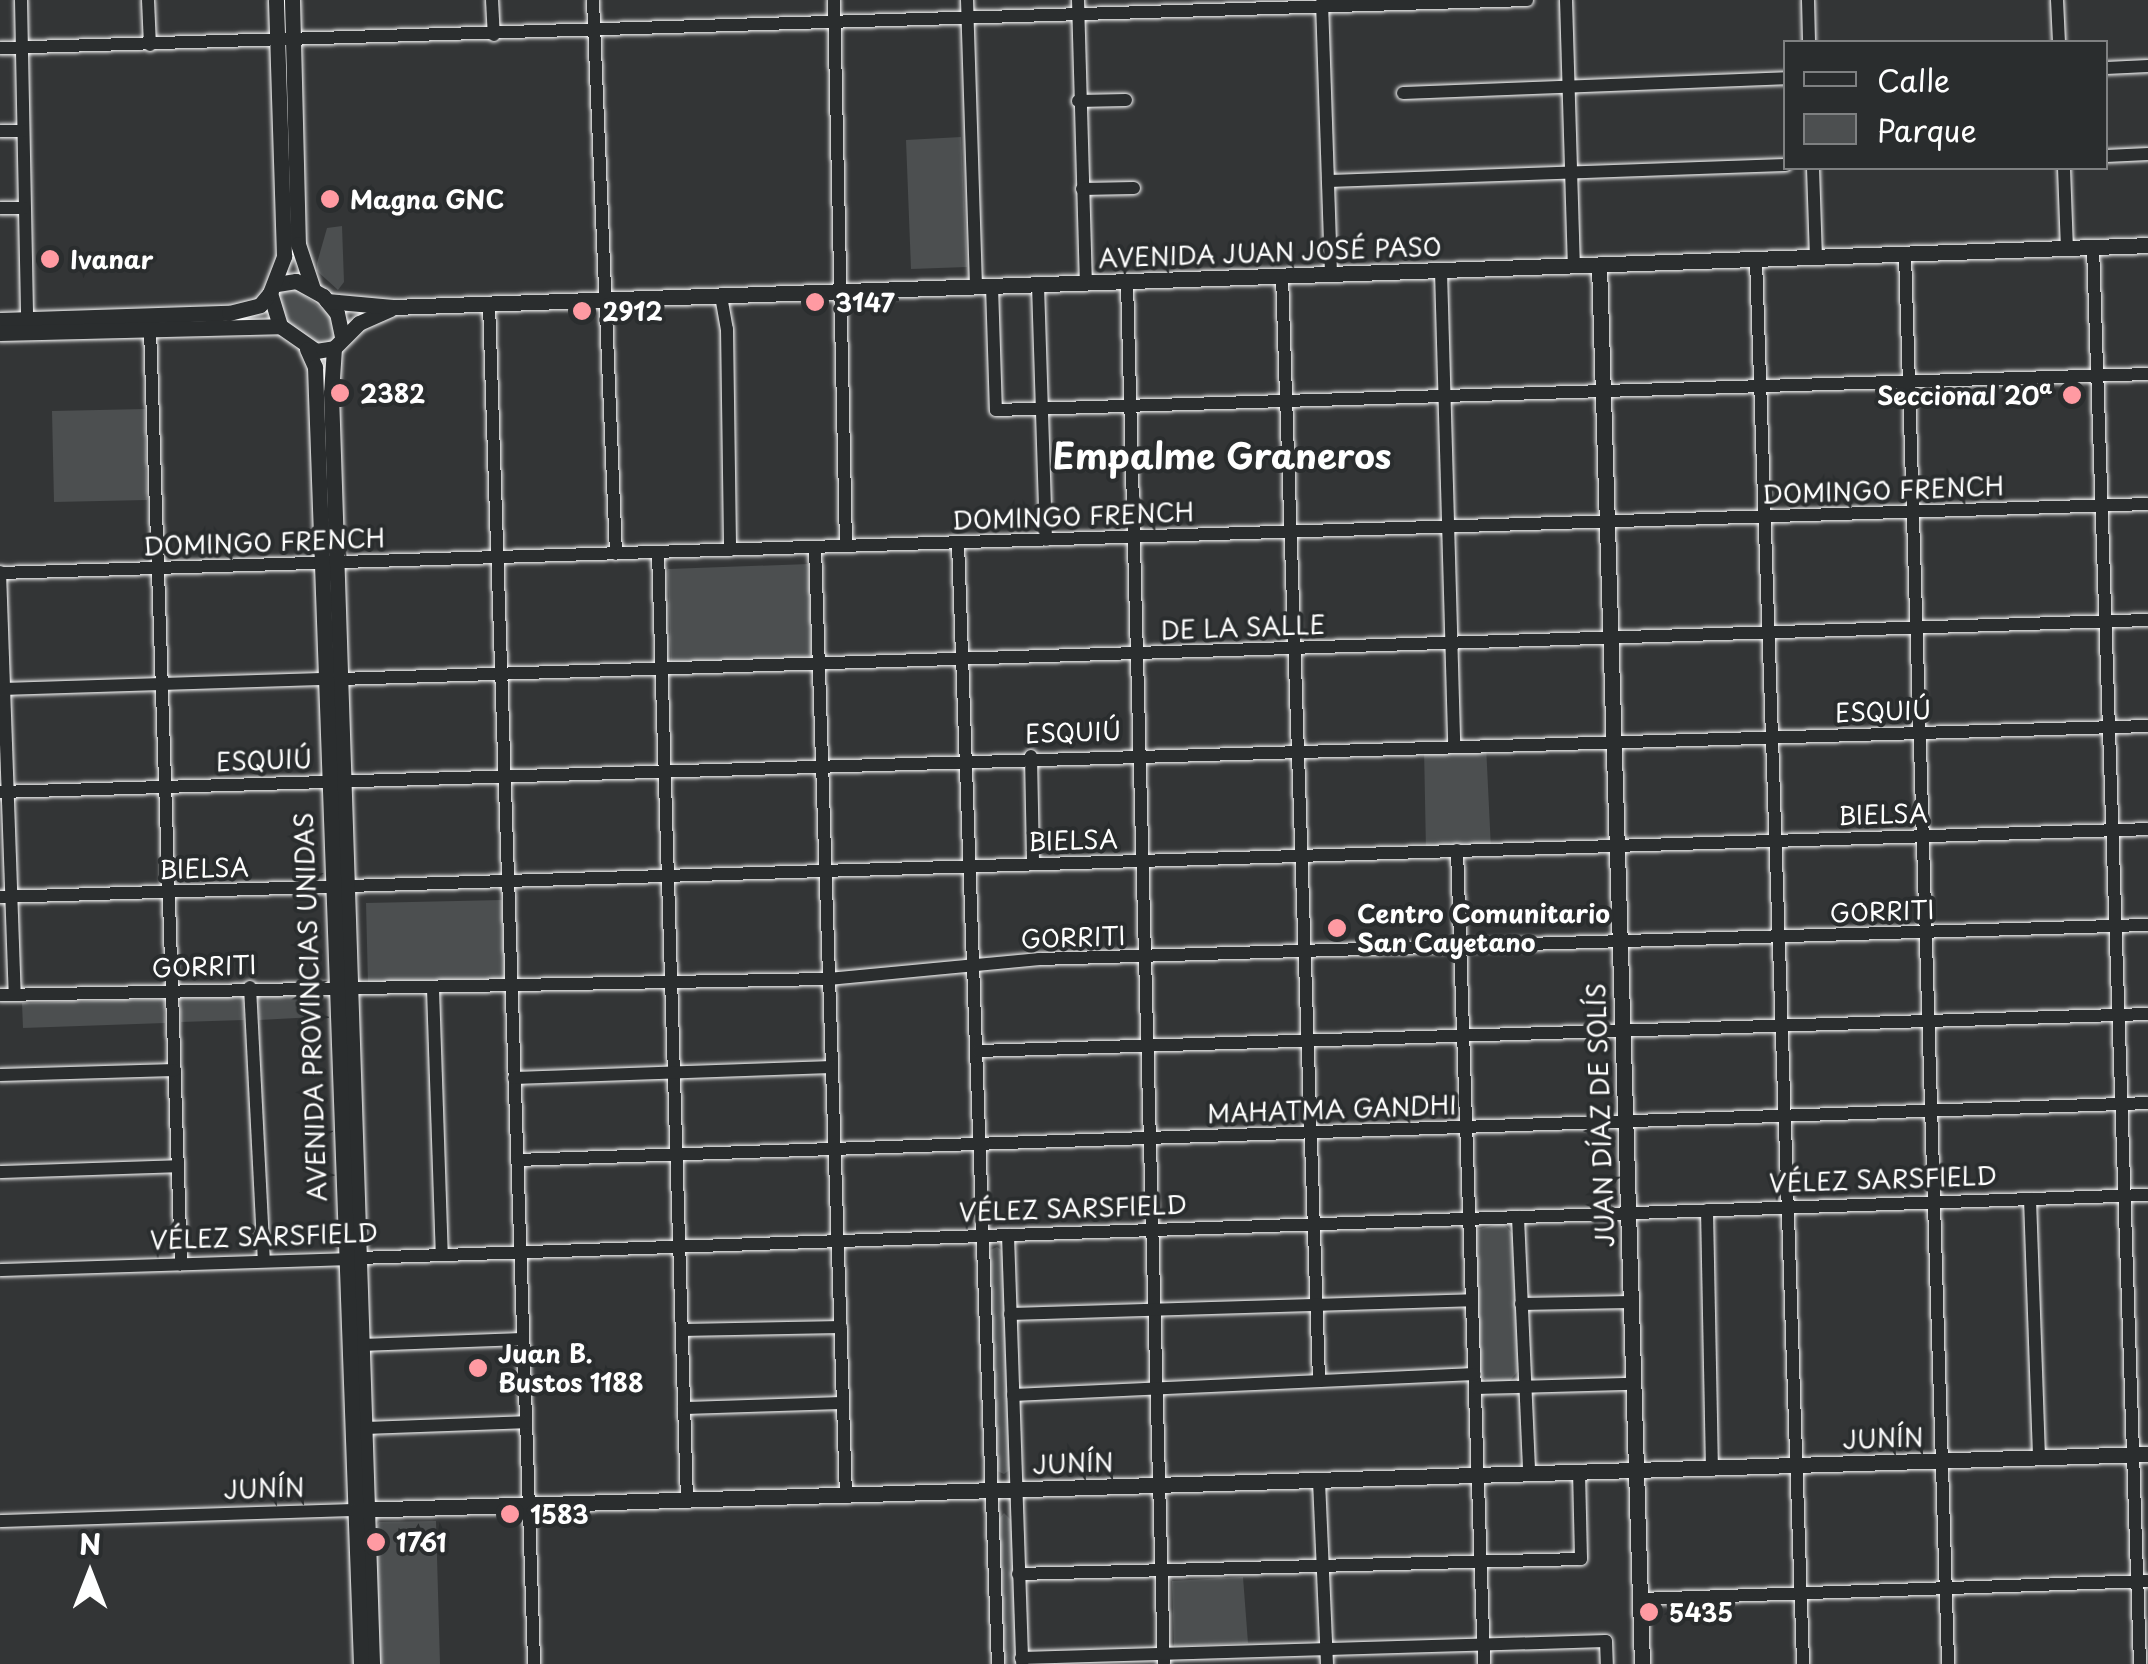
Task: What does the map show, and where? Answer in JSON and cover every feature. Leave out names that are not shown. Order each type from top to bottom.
[{"type":"main road","points":[[276,0],[285,42],[299,257],[313,288]]},
{"type":"main road","points":[[0,320],[229,312],[260,305],[274,289],[284,256],[285,42],[292,0]]},
{"type":"main road","name":"AVENIDA JUAN JOSÉ PASO","points":[[328,301],[393,307],[2148,245]]},
{"type":"main road","name":"JUAN DÍAZ DE SOLÍS","points":[[1599,265],[1642,1664]]},
{"type":"main road","points":[[296,281],[313,288],[328,301],[338,342],[307,350],[280,326],[274,289],[296,281]]},
{"type":"main road","name":"AVENIDA JUAN JOSÉ PASO","points":[[338,342],[393,307]]},
{"type":"main road","points":[[0,333],[280,326]]},
{"type":"main road","name":"AVENIDA PROVINCIAS UNIDAS","points":[[328,563],[338,342]]},
{"type":"main road","name":"AVENIDA PROVINCIAS UNIDAS","points":[[307,350],[316,367],[328,563],[361,1510],[372,1664]]},
{"type":"main road","name":"AVENIDA PROVINCIAS UNIDAS","points":[[352,1258],[362,1345],[364,1428],[360,1664]]},
{"type":"main road","name":"JUNÍN","points":[[361,1510],[2141,1454]]},
{"type":"street","points":[[21,0],[26,319]]},
{"type":"street","points":[[148,0],[150,45]]},
{"type":"street","points":[[492,0],[494,35]]},
{"type":"street","points":[[592,0],[601,300],[608,322],[616,554]]},
{"type":"street","points":[[834,0],[846,546]]},
{"type":"street","points":[[967,0],[984,287],[996,410],[2148,374]]},
{"type":"street","points":[[1078,0],[1086,283]]},
{"type":"street","points":[[0,48],[835,24],[1322,3],[1527,0]]},
{"type":"street","points":[[1566,0],[1574,266]]},
{"type":"street","points":[[1808,0],[1809,40]]},
{"type":"street","points":[[2057,0],[2058,40]]},
{"type":"street","points":[[1322,3],[1330,274]]},
{"type":"street","points":[[2108,68],[2148,66]]},
{"type":"street","points":[[1402,93],[1783,78]]},
{"type":"street","points":[[1078,101],[1126,100]]},
{"type":"street","points":[[0,131],[23,130]]},
{"type":"street","points":[[2108,156],[2148,154]]},
{"type":"street","points":[[1328,181],[1783,165]]},
{"type":"street","points":[[1813,170],[1816,257]]},
{"type":"street","points":[[2064,170],[2067,248]]},
{"type":"street","points":[[1082,189],[1134,188]]},
{"type":"street","points":[[0,208],[24,208]]},
{"type":"street","points":[[2093,248],[2124,1196],[2141,1454],[2140,1664]]},
{"type":"street","points":[[1906,254],[1948,1664]]},
{"type":"street","points":[[1756,260],[1803,1664]]},
{"type":"street","points":[[1441,271],[1454,747]]},
{"type":"street","points":[[1282,276],[1319,1381]]},
{"type":"street","points":[[1126,282],[1164,1659]]},
{"type":"street","points":[[1038,285],[1046,540]]},
{"type":"street","points":[[720,296],[727,329],[730,550]]},
{"type":"street","points":[[489,304],[534,1664]]},
{"type":"street","points":[[150,329],[181,1264]]},
{"type":"street","name":"DOMINGO FRENCH","points":[[0,572],[2148,504]]},
{"type":"street","points":[[958,543],[998,1664]]},
{"type":"street","points":[[816,547],[846,1495]]},
{"type":"street","points":[[658,552],[687,1500]]},
{"type":"street","points":[[0,572],[7,995]]},
{"type":"street","name":"DE LA SALLE","points":[[2,689],[2148,620]]},
{"type":"street","name":"ESQUIÚ","points":[[4,792],[1139,752],[1454,747],[2148,726]]},
{"type":"street","points":[[1031,756],[1033,864]]},
{"type":"street","name":"BIELSA","points":[[6,897],[2148,828]]},
{"type":"street","points":[[1458,850],[1484,1664]]},
{"type":"street","name":"GORRITI","points":[[7,995],[250,987],[511,989],[829,979],[1145,958],[2148,925]]},
{"type":"street","points":[[250,987],[264,1261]]},
{"type":"street","points":[[432,989],[442,1255]]},
{"type":"street","points":[[978,1051],[2148,1014]]},
{"type":"street","points":[[514,1078],[832,1067]]},
{"type":"street","points":[[0,1075],[175,1070]]},
{"type":"street","name":"MAHATMA GANDHI","points":[[516,1160],[2148,1103]]},
{"type":"street","points":[[0,1172],[178,1166]]},
{"type":"street","name":"VÉLEZ SARSFIELD","points":[[0,1270],[2148,1195]]},
{"type":"street","points":[[2030,1199],[2038,1458]]},
{"type":"street","points":[[1707,1210],[1712,1468]]},
{"type":"street","points":[[1518,1217],[1529,1474]]},
{"type":"street","points":[[1008,1235],[1022,1661],[1326,1657],[1484,1645],[1606,1642],[1607,1664]]},
{"type":"street","points":[[1010,1314],[1472,1300]]},
{"type":"street","points":[[1522,1304],[1631,1302]]},
{"type":"street","points":[[682,1330],[840,1326]]},
{"type":"street","points":[[362,1345],[522,1339]]},
{"type":"street","points":[[1013,1394],[1319,1381],[1475,1381],[1525,1386],[1634,1384]]},
{"type":"street","points":[[684,1408],[843,1403]]},
{"type":"street","points":[[364,1428],[525,1422]]},
{"type":"street","points":[[1018,1574],[1581,1559],[1579,1473]]},
{"type":"street","points":[[1318,1480],[1326,1657]]},
{"type":"street","name":"JUNÍN","points":[[0,1522],[361,1510]]},
{"type":"street","points":[[1640,1598],[2143,1582]]},
{"type":"green space","points":[[961,137],[967,267],[911,269],[906,140]]},
{"type":"green space","points":[[342,226],[344,282],[338,290],[317,271],[317,263],[327,228]]},
{"type":"green space","points":[[295,288],[331,316],[336,335],[331,343],[315,345],[286,322],[278,294]]},
{"type":"green space","points":[[145,409],[147,500],[54,502],[52,411]]},
{"type":"green space","points":[[809,564],[811,658],[671,663],[668,569]]},
{"type":"green space","points":[[1486,745],[1491,849],[1426,851],[1424,747]]},
{"type":"green space","points":[[502,900],[506,983],[368,984],[366,903]]},
{"type":"green space","points":[[315,994],[315,1017],[259,1020],[258,996]]},
{"type":"green space","points":[[243,996],[244,1020],[181,1022],[180,998]]},
{"type":"green space","points":[[164,999],[165,1023],[23,1028],[22,1003]]},
{"type":"green space","points":[[1503,1223],[1513,1234],[1518,1371],[1509,1382],[1490,1383],[1479,1375],[1475,1230]]},
{"type":"green space","points":[[997,1247],[1003,1251],[1011,1469],[1004,1474],[997,1471],[988,1251]]},
{"type":"green space","points":[[1004,1513],[1012,1521],[1017,1664],[1003,1664],[999,1519]]},
{"type":"green space","points":[[436,1521],[440,1664],[378,1664],[374,1531],[379,1522]]},
{"type":"green space","points":[[1243,1577],[1248,1643],[1174,1646],[1172,1581]]},
{"type":"place","name":"Magna GNC","points":[[330,199]]},
{"type":"place","name":"Ivanar","points":[[50,259]]},
{"type":"place","name":"3147","points":[[815,302]]},
{"type":"place","name":"2912","points":[[582,311]]},
{"type":"place","name":"2382","points":[[340,393]]},
{"type":"place","name":"Seccional 20ª","points":[[2072,395]]},
{"type":"place","name":"Centro Comunitario San Cayetano","points":[[1337,928]]},
{"type":"place","name":"Juan B. Bustos 1188","points":[[478,1368]]},
{"type":"place","name":"1583","points":[[510,1514]]},
{"type":"place","name":"1761","points":[[376,1542]]},
{"type":"place","name":"5435","points":[[1649,1612]]},
{"type":"district","name":"Empalme Graneros","points":[[1222,455]]}]
